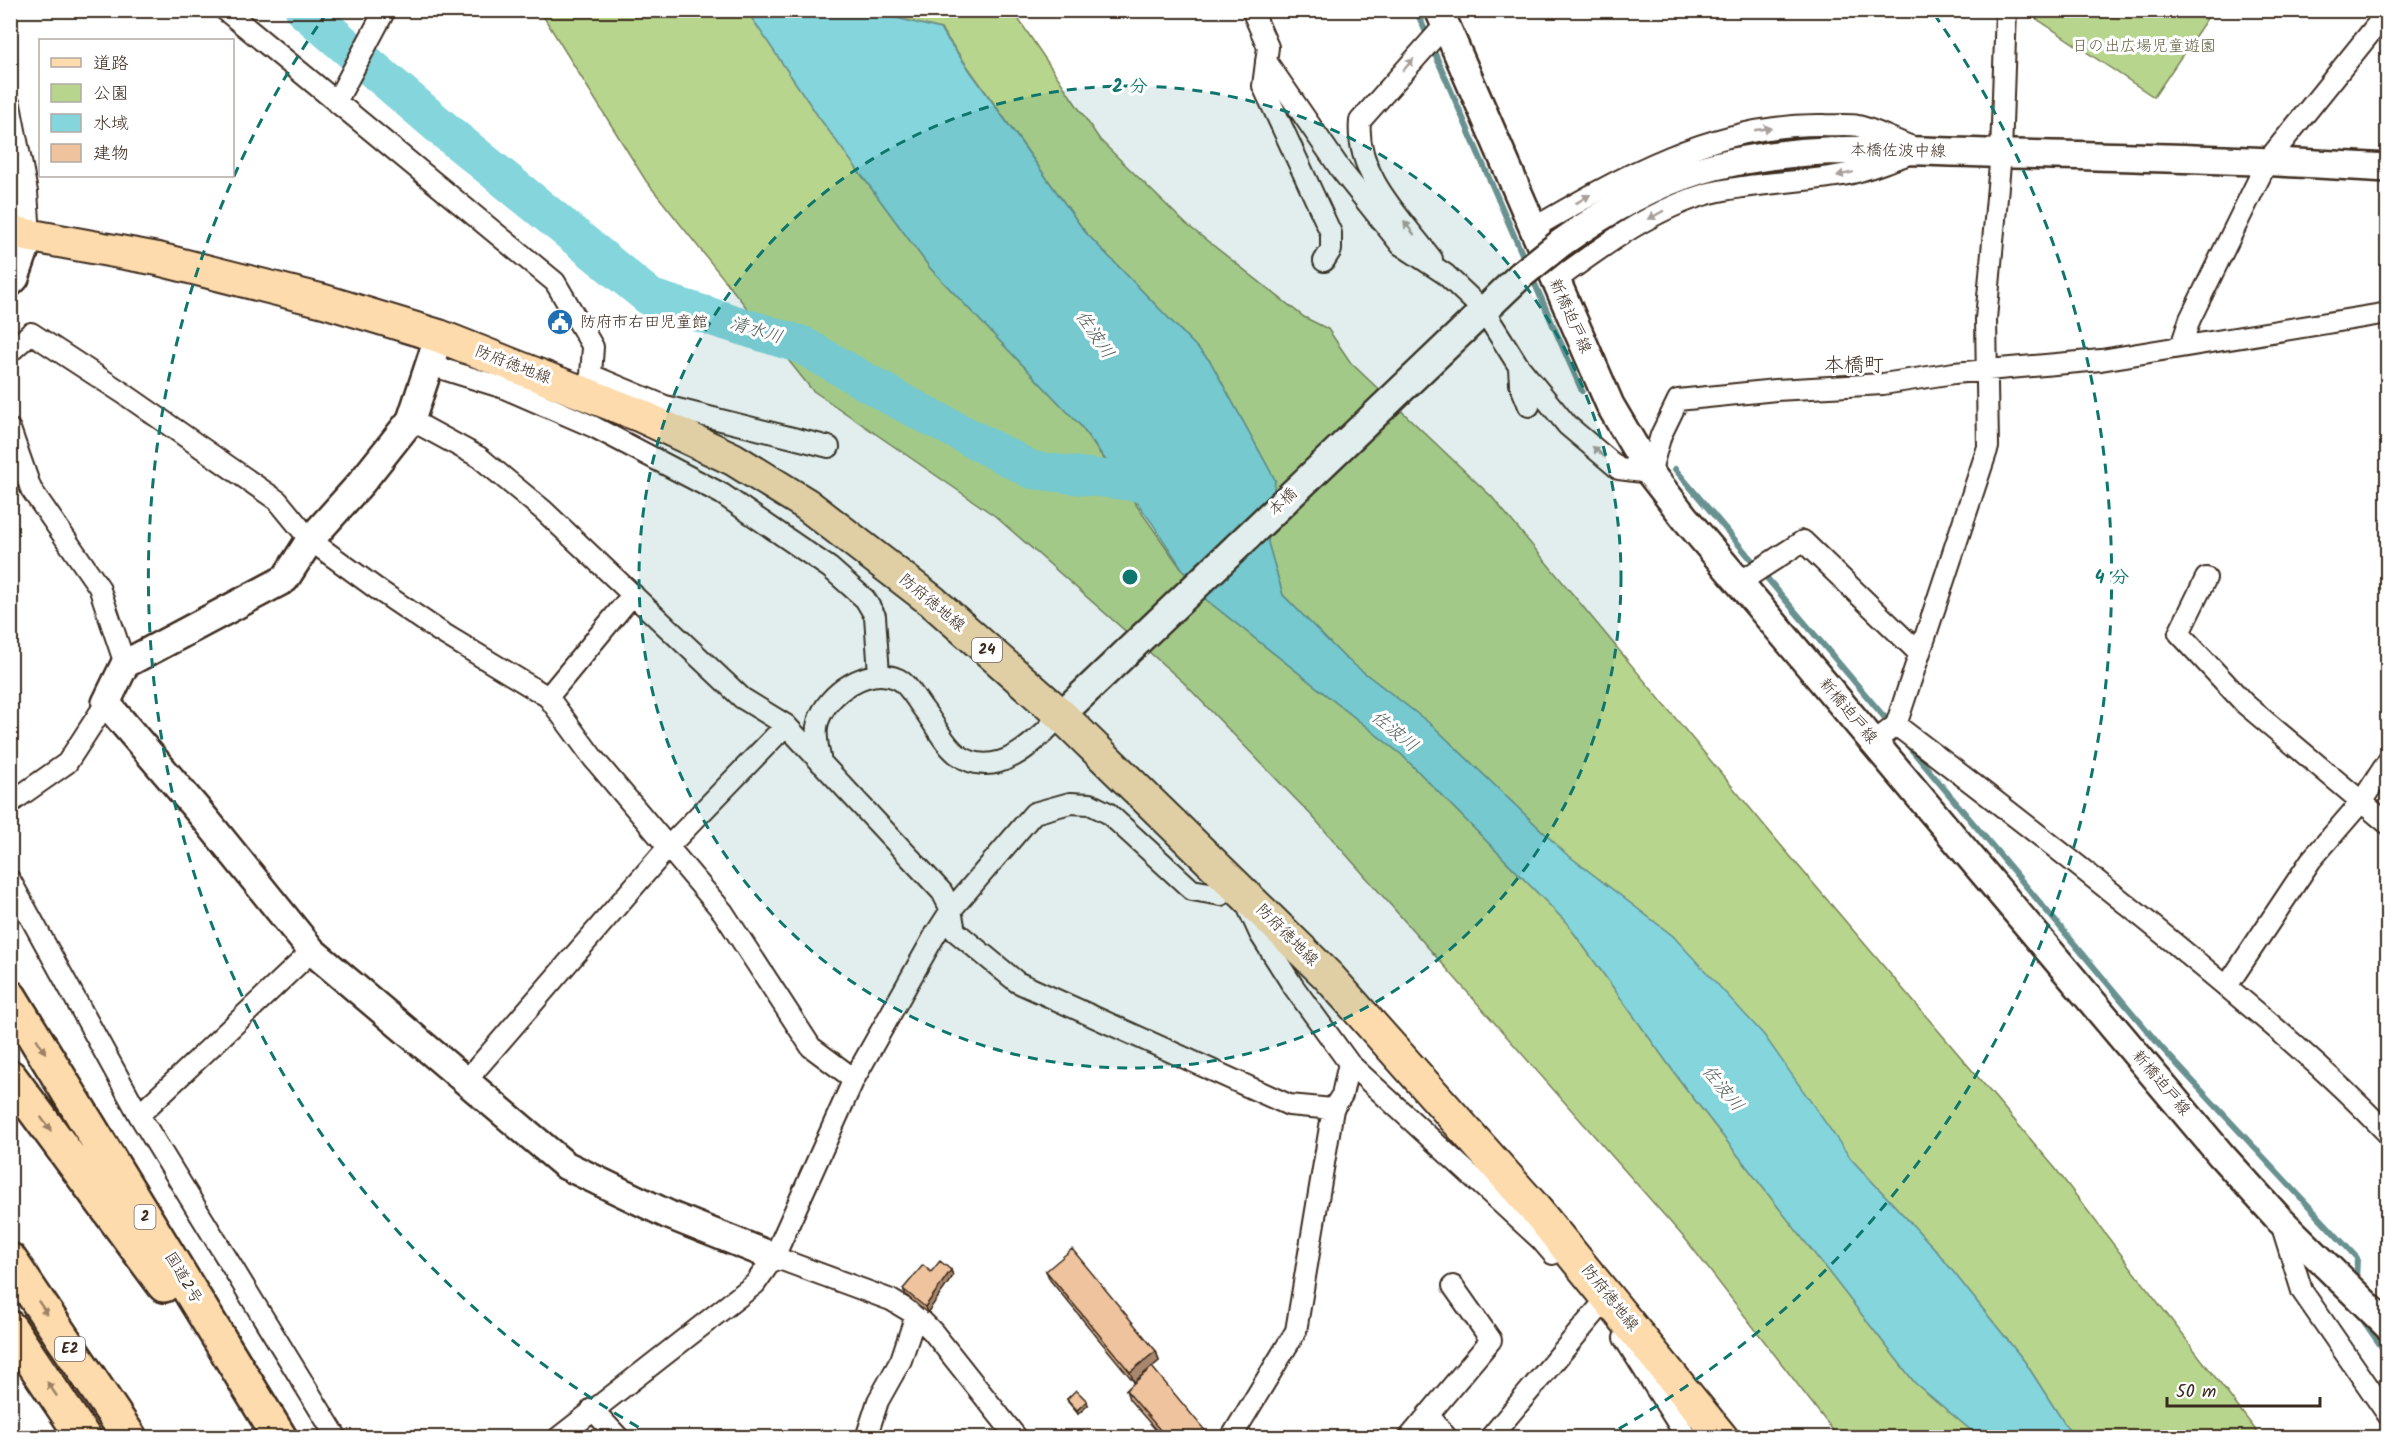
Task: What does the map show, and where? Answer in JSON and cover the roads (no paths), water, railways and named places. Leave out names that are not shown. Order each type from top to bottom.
[{"type":"highway","name":"国道2号","points":[[10,996],[278,1437]]},
{"type":"highway","points":[[10,1077],[278,1437]]},
{"type":"highway","name":"E2","points":[[10,1260],[130,1437]]},
{"type":"highway","name":"E2","points":[[10,1328],[84,1437]]},
{"type":"main road","name":"防府徳地線","points":[[20,233],[169,262],[324,300],[434,350],[589,384],[734,459],[806,504],[932,601],[1061,715],[1328,976],[1397,1052],[1603,1302],[1722,1437]]},
{"type":"street","points":[[225,10],[555,282],[593,347],[589,384],[665,406],[829,447]]},
{"type":"street","points":[[1252,10],[1268,47],[1263,86],[1331,233],[1331,250],[1324,261]]},
{"type":"street","points":[[1874,742],[1896,725],[1988,447],[1986,308],[2001,153],[2006,10]]},
{"type":"street","points":[[2181,346],[2190,319],[2268,160],[2388,11]]},
{"type":"street","points":[[336,102],[383,14]]},
{"type":"street","points":[[1445,15],[1360,121],[1358,140],[1367,167],[1389,204],[1445,274],[1484,311],[1518,365],[1567,425],[1619,469],[1650,473],[1661,435],[1678,400],[1776,390],[1883,384],[2101,360],[2388,313]]},
{"type":"street","name":"新橋迫戸線","points":[[1445,15],[1532,229],[1610,405],[1650,473],[1685,518],[2221,1155],[2280,1220],[2388,1326]]},
{"type":"street","points":[[1266,62],[1341,170],[1401,245],[1445,274]]},
{"type":"street","points":[[10,105],[27,192],[15,278],[10,283]]},
{"type":"street","points":[[1532,229],[1614,181],[1709,142],[1755,130],[1797,125],[1858,126],[1920,150]]},
{"type":"street","name":"本橋佐波中線","points":[[1462,332],[1521,275],[1597,218],[1628,201],[1695,172],[1781,154],[1833,150],[1920,150],[2268,160],[2388,168]]},
{"type":"street","points":[[1555,281],[1611,240],[1662,211],[1708,194],[1744,186],[1844,175],[1920,150]]},
{"type":"street","name":"本橋","points":[[1061,715],[1462,332]]},
{"type":"street","points":[[10,352],[31,333],[123,393],[278,501],[310,540],[439,631],[548,697],[593,758],[723,912],[811,1047],[854,1079]]},
{"type":"street","points":[[10,803],[67,763],[106,703],[125,664],[285,579],[310,540],[361,483],[411,420],[434,350],[504,388],[594,427],[722,494],[820,561],[866,599],[875,616],[879,674]]},
{"type":"street","points":[[1518,365],[1520,384],[1528,406]]},
{"type":"street","points":[[411,420],[478,457],[543,510],[742,698],[786,725],[942,892],[951,910],[955,931],[1017,982],[1289,1105],[1333,1109]]},
{"type":"street","points":[[10,429],[32,489],[99,587],[125,664]]},
{"type":"street","points":[[1740,582],[1803,541],[1919,653]]},
{"type":"street","points":[[2206,578],[2179,633],[2245,704],[2388,824]]},
{"type":"street","points":[[548,697],[633,594]]},
{"type":"street","points":[[821,763],[817,742],[818,722],[826,708],[859,678],[879,674],[899,679],[955,753],[971,763],[995,764],[1015,756],[1037,741],[1061,715]]},
{"type":"street","points":[[106,703],[207,820],[312,951],[565,1165],[669,1215],[891,1300],[916,1315],[933,1332],[1017,1437]]},
{"type":"street","points":[[465,1082],[669,846],[786,725]]},
{"type":"street","points":[[1896,725],[2095,877],[2227,986],[2313,1058],[2388,1134]]},
{"type":"street","points":[[2227,986],[2311,860],[2362,801],[2388,761]]},
{"type":"street","points":[[558,1437],[592,1408],[755,1284],[774,1257],[854,1079],[951,910],[1034,813],[1070,803],[1090,804],[1108,813],[1192,890],[1221,895],[1238,886],[1260,934],[1293,986],[1349,1063],[1541,1240],[1603,1302],[1687,1437]]},
{"type":"street","points":[[10,880],[139,1115],[337,1437]]},
{"type":"street","points":[[139,1115],[312,951]]},
{"type":"street","points":[[1231,1437],[1296,1331],[1333,1109],[1342,1095],[1349,1063]]},
{"type":"street","points":[[2280,1220],[2302,1291],[2388,1416]]},
{"type":"street","points":[[1409,1437],[1491,1340],[1452,1286]]},
{"type":"street","points":[[1490,1437],[1603,1302]]},
{"type":"street","points":[[866,1437],[878,1401],[902,1360],[916,1315]]},
{"type":"street","points":[[592,1408],[619,1437]]},
{"type":"street","points":[[1428,1414],[1447,1437]]},
{"type":"water","name":"佐波川","points":[[747,11],[869,11],[940,29],[1085,232],[1210,361],[1275,480],[1268,543],[1283,595],[1344,657],[1433,726],[1565,853],[1673,936],[1764,1035],[1851,1159],[1935,1249],[2025,1362],[2073,1437],[1979,1437],[1915,1383],[1684,1086],[1566,922],[1402,755],[1199,594],[1152,523],[1080,425],[930,268],[818,116]]},
{"type":"waterway","name":"清水川","points":[[304,10],[449,134],[651,298],[802,345],[894,398],[1032,470],[1172,487]]},
{"type":"waterway","points":[[1416,10],[1428,37]]},
{"type":"waterway","points":[[1432,47],[1526,263]]},
{"type":"waterway","points":[[1531,275],[1582,391]]},
{"type":"waterway","points":[[1675,469],[1891,725]]},
{"type":"waterway","points":[[1905,742],[2161,1047],[2357,1258],[2356,1282]]},
{"type":"waterway","points":[[2356,1310],[2388,1356]]},
{"type":"place","name":"防府市右田児童館","points":[[560,322]]},
{"type":"district","name":"本橋町","points":[[1854,366]]},
{"type":"park label","name":"日の出広場児童遊園","points":[[2144,46]]}]
